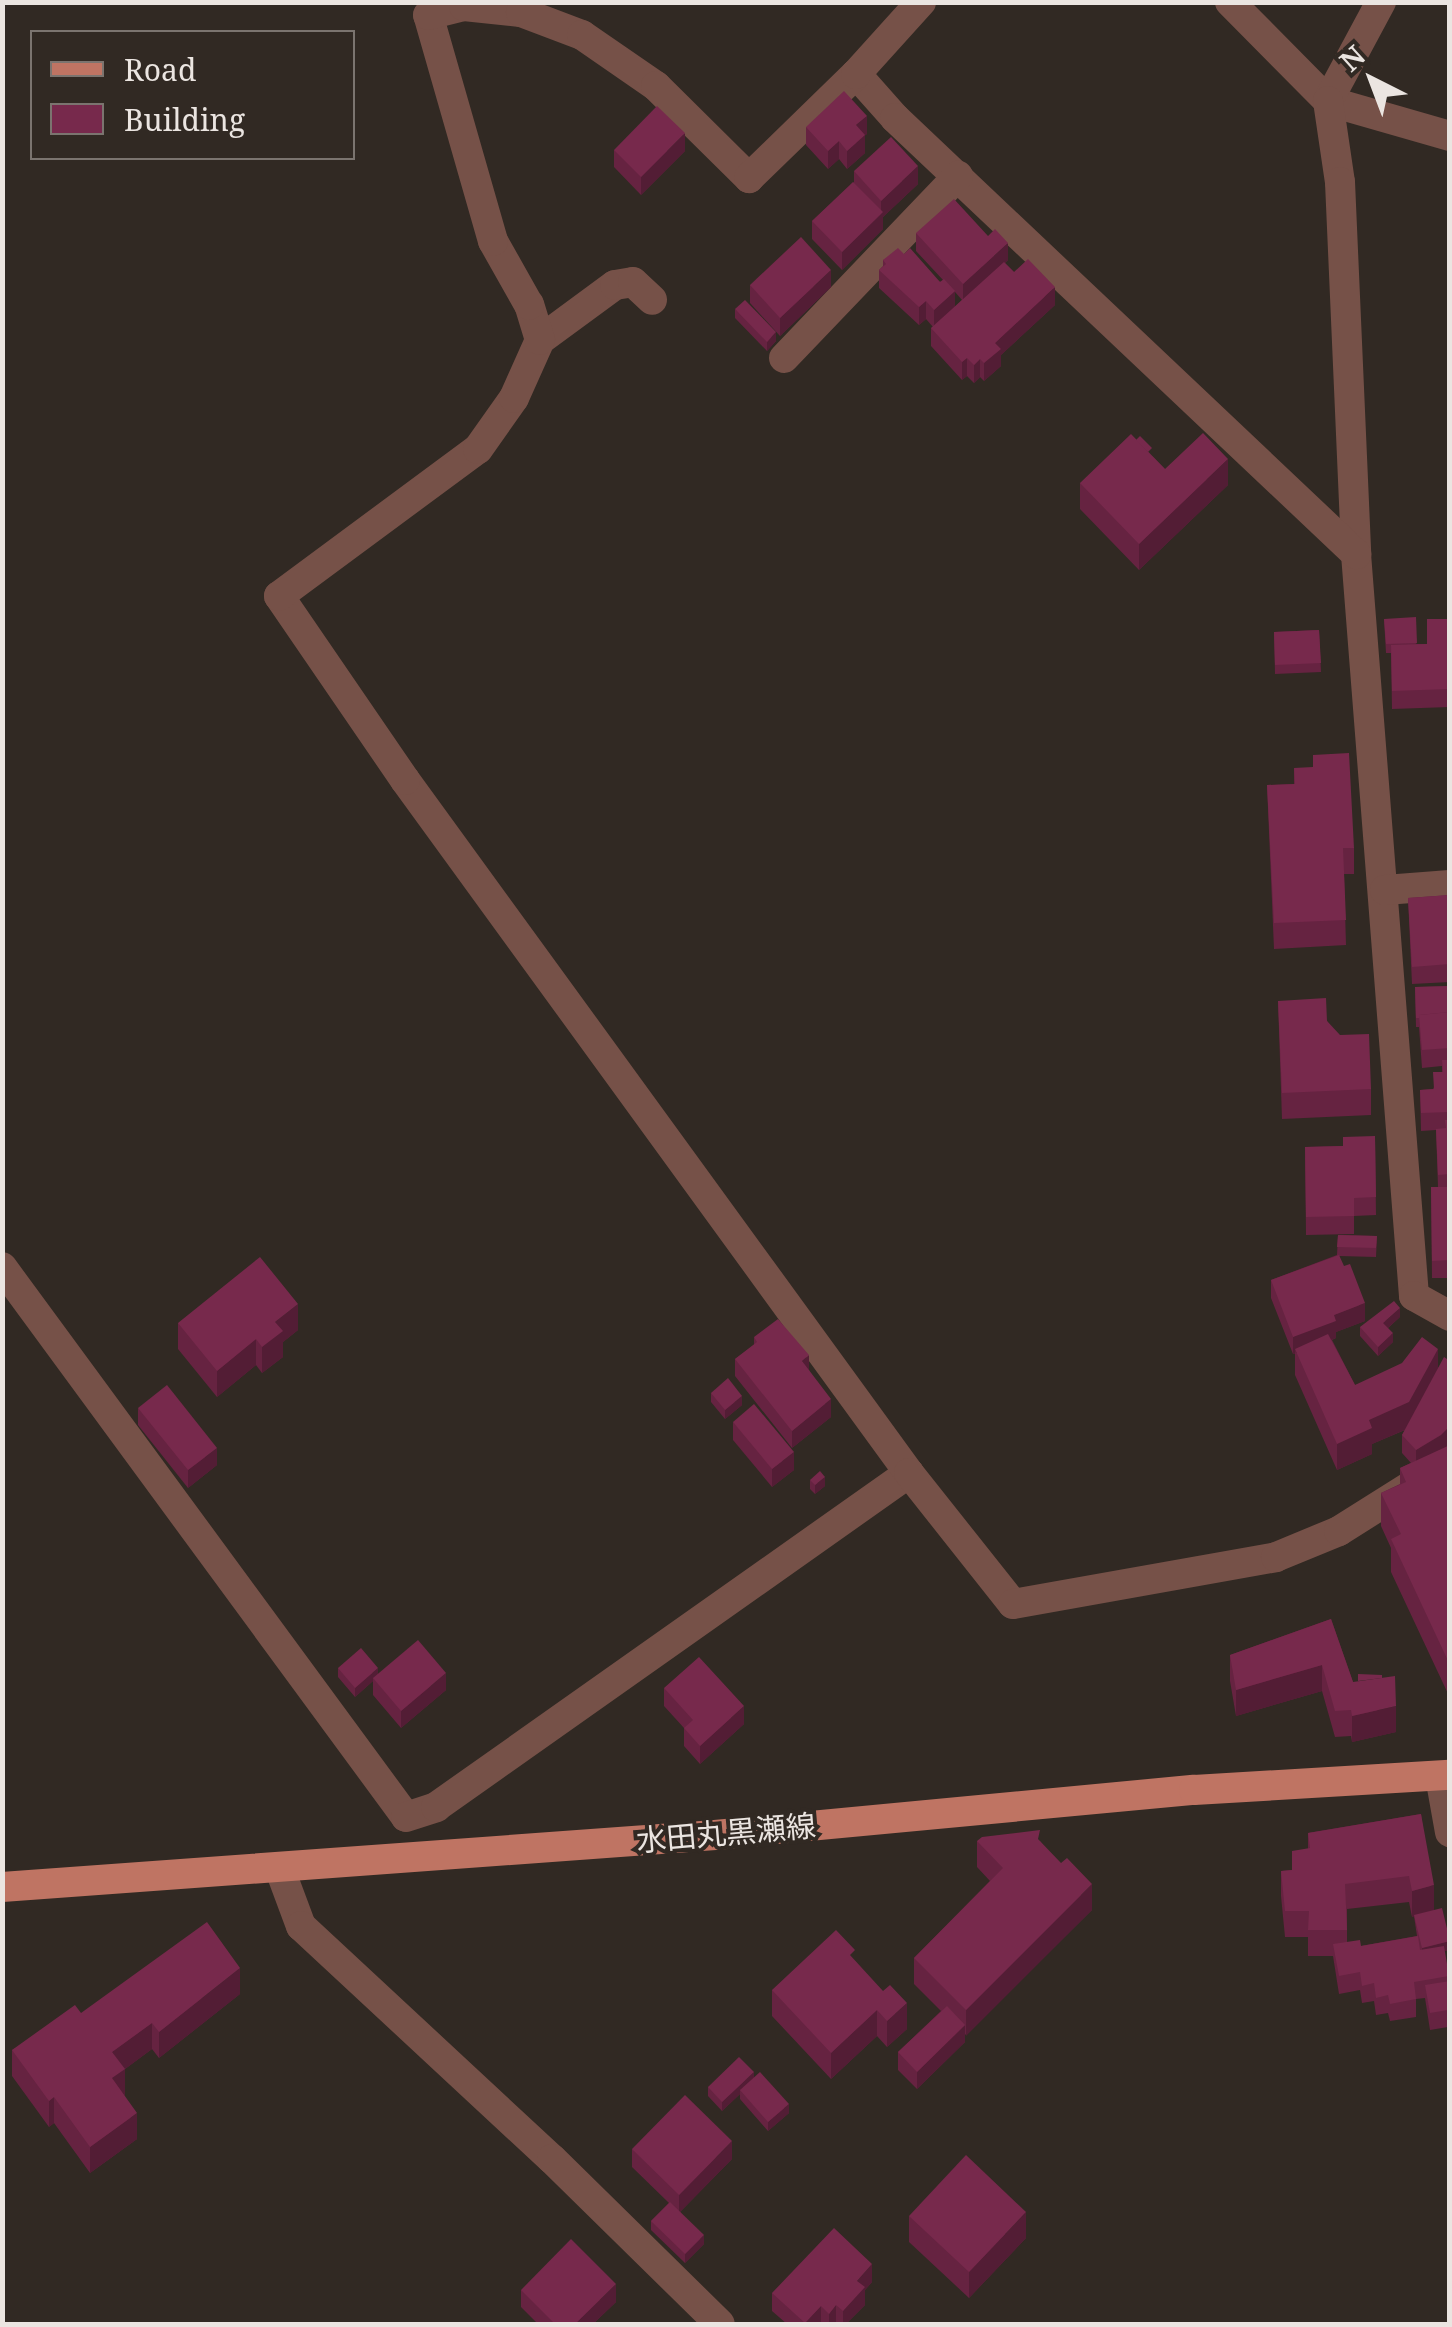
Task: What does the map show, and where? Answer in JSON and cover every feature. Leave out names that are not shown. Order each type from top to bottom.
[{"type":"main road","name":"水田丸黒瀬線","points":[[2,1886],[715,1836],[1194,1790],[1445,1775]]},
{"type":"street","points":[[540,340],[528,304],[492,241],[428,15],[464,6],[521,12],[582,35],[656,86],[750,178],[856,74],[921,2]]},
{"type":"street","points":[[1230,2],[1328,101],[1450,136]]},
{"type":"street","points":[[1381,2],[1328,101],[1340,182],[1356,554],[1414,1296],[1450,1316]]},
{"type":"street","points":[[856,74],[1356,554]]},
{"type":"street","points":[[784,358],[958,176]]},
{"type":"street","points":[[652,300],[633,282],[615,285],[540,340],[514,398],[478,449],[278,596],[404,780],[909,1473],[1013,1604],[1276,1557],[1339,1532],[1450,1461]]},
{"type":"street","points":[[1385,890],[1450,885]]},
{"type":"street","points":[[2,1266],[406,1817],[406,1858]]},
{"type":"street","points":[[406,1817],[436,1807],[909,1473]]},
{"type":"street","points":[[1445,1775],[1450,1832]]},
{"type":"street","points":[[279,1868],[301,1926],[552,2158],[720,2324]]},
{"type":"building","points":[[844,91],[867,116],[856,125],[865,135],[847,151],[839,141],[828,151],[806,127]]},
{"type":"building","points":[[657,106],[685,133],[641,177],[614,150]]},
{"type":"building","points":[[891,137],[918,166],[881,201],[854,171]]},
{"type":"building","points":[[853,182],[883,212],[842,252],[812,221]]},
{"type":"building","points":[[954,199],[988,236],[995,229],[1008,243],[963,284],[916,233]]},
{"type":"building","points":[[801,237],[831,270],[780,318],[750,285]]},
{"type":"building","points":[[898,248],[904,254],[910,248],[940,282],[944,279],[955,291],[934,310],[926,301],[919,307],[879,270],[886,264],[883,260]]},
{"type":"building","points":[[1028,259],[1055,287],[995,343],[1001,349],[984,363],[980,359],[974,365],[967,358],[962,362],[931,328],[1004,262],[1014,272]]},
{"type":"building","points":[[745,300],[776,332],[767,342],[735,309]]},
{"type":"building","points":[[1203,433],[1228,459],[1139,544],[1080,483],[1131,434],[1165,469]]},
{"type":"building","points":[[1140,436],[1152,448],[1148,452],[1136,440]]},
{"type":"building","points":[[1416,617],[1417,643],[1386,644],[1384,619]]},
{"type":"building","points":[[1427,619],[1450,619],[1450,689],[1392,691],[1391,645],[1427,644]]},
{"type":"building","points":[[1319,630],[1321,663],[1275,665],[1274,632]]},
{"type":"building","points":[[1349,753],[1354,848],[1343,848],[1346,920],[1274,923],[1267,785],[1295,784],[1294,768],[1313,767],[1313,755]]},
{"type":"building","points":[[1450,895],[1450,964],[1412,967],[1408,898]]},
{"type":"building","points":[[1450,986],[1450,1012],[1416,1018],[1415,987]]},
{"type":"building","points":[[1326,998],[1327,1021],[1340,1035],[1369,1034],[1371,1089],[1282,1093],[1278,1001]]},
{"type":"building","points":[[1450,1012],[1450,1048],[1422,1050],[1419,1015]]},
{"type":"building","points":[[1442,1060],[1450,1060],[1450,1112],[1421,1113],[1420,1090],[1434,1089],[1433,1072],[1443,1072]]},
{"type":"building","points":[[1445,1120],[1450,1120],[1450,1174],[1438,1175],[1436,1129],[1446,1128]]},
{"type":"building","points":[[1375,1136],[1376,1197],[1354,1198],[1354,1216],[1306,1217],[1305,1147],[1343,1146],[1343,1137]]},
{"type":"building","points":[[1431,1187],[1450,1187],[1450,1260],[1432,1261]]},
{"type":"building","points":[[1338,1235],[1377,1236],[1376,1248],[1337,1247]]},
{"type":"building","points":[[1339,1255],[1344,1266],[1350,1264],[1365,1303],[1334,1315],[1336,1321],[1293,1337],[1271,1280]]},
{"type":"building","points":[[260,1257],[298,1304],[275,1322],[283,1331],[262,1347],[256,1339],[217,1371],[178,1323]]},
{"type":"building","points":[[1394,1301],[1400,1308],[1383,1323],[1393,1333],[1378,1347],[1360,1327]]},
{"type":"building","points":[[778,1319],[809,1355],[802,1361],[831,1399],[792,1431],[735,1359],[757,1342],[754,1337]]},
{"type":"building","points":[[1328,1334],[1355,1385],[1402,1363],[1422,1337],[1438,1349],[1409,1402],[1369,1420],[1372,1428],[1337,1444],[1295,1349]]},
{"type":"building","points":[[1444,1357],[1450,1361],[1450,1426],[1416,1450],[1402,1435]]},
{"type":"building","points":[[728,1378],[742,1396],[725,1410],[711,1393]]},
{"type":"building","points":[[167,1385],[217,1448],[188,1470],[138,1408]]},
{"type":"building","points":[[754,1404],[794,1452],[772,1469],[733,1422]]},
{"type":"building","points":[[1450,1445],[1450,1665],[1391,1539],[1401,1534],[1381,1493],[1406,1482],[1400,1468]]},
{"type":"building","points":[[820,1471],[825,1477],[815,1485],[810,1480]]},
{"type":"building","points":[[1331,1619],[1353,1682],[1395,1676],[1396,1706],[1352,1716],[1351,1710],[1335,1711],[1322,1665],[1236,1690],[1230,1655]]},
{"type":"building","points":[[418,1640],[446,1673],[401,1711],[373,1678]]},
{"type":"building","points":[[361,1648],[378,1668],[355,1688],[338,1668]]},
{"type":"building","points":[[699,1657],[744,1706],[700,1746],[684,1728],[693,1720],[664,1688]]},
{"type":"building","points":[[1358,1674],[1382,1675],[1382,1678],[1358,1681]]},
{"type":"building","points":[[1421,1814],[1434,1885],[1412,1891],[1409,1876],[1345,1884],[1347,1930],[1308,1930],[1309,1911],[1285,1911],[1281,1871],[1292,1870],[1292,1851],[1310,1848],[1308,1833]]},
{"type":"building","points":[[1040,1830],[1038,1839],[1061,1863],[1067,1858],[1092,1884],[966,2010],[914,1958],[1003,1868],[977,1841],[982,1837]]},
{"type":"building","points":[[1442,1908],[1450,1941],[1422,1948],[1414,1915]]},
{"type":"building","points":[[207,1922],[240,1968],[159,2032],[152,2023],[112,2052],[125,2069],[112,2078],[137,2113],[90,2147],[54,2097],[49,2101],[12,2050],[75,2005],[81,2013]]},
{"type":"building","points":[[836,1930],[855,1950],[850,1955],[883,1991],[890,1985],[907,2003],[887,2021],[877,2010],[831,2053],[772,1990]]},
{"type":"building","points":[[1418,1936],[1420,1950],[1444,1946],[1449,1976],[1414,1982],[1416,1999],[1390,2004],[1388,1995],[1376,1998],[1374,1983],[1362,1986],[1360,1972],[1339,1976],[1333,1944],[1360,1940],[1361,1946]]},
{"type":"building","points":[[1450,1981],[1450,2019],[1448,2010],[1430,2013],[1425,1985]]},
{"type":"building","points":[[947,2006],[965,2025],[917,2072],[898,2052]]},
{"type":"building","points":[[739,2057],[754,2072],[722,2102],[708,2087]]},
{"type":"building","points":[[760,2072],[789,2104],[768,2122],[740,2090]]},
{"type":"building","points":[[685,2095],[732,2141],[679,2195],[632,2149]]},
{"type":"building","points":[[966,2155],[1026,2212],[969,2272],[909,2216]]},
{"type":"building","points":[[670,2202],[704,2235],[685,2254],[651,2221]]},
{"type":"building","points":[[834,2228],[872,2264],[857,2281],[865,2287],[843,2311],[836,2305],[829,2314],[821,2306],[805,2323],[772,2293]]},
{"type":"building","points":[[571,2239],[616,2284],[575,2324],[555,2324],[521,2290]]}]
